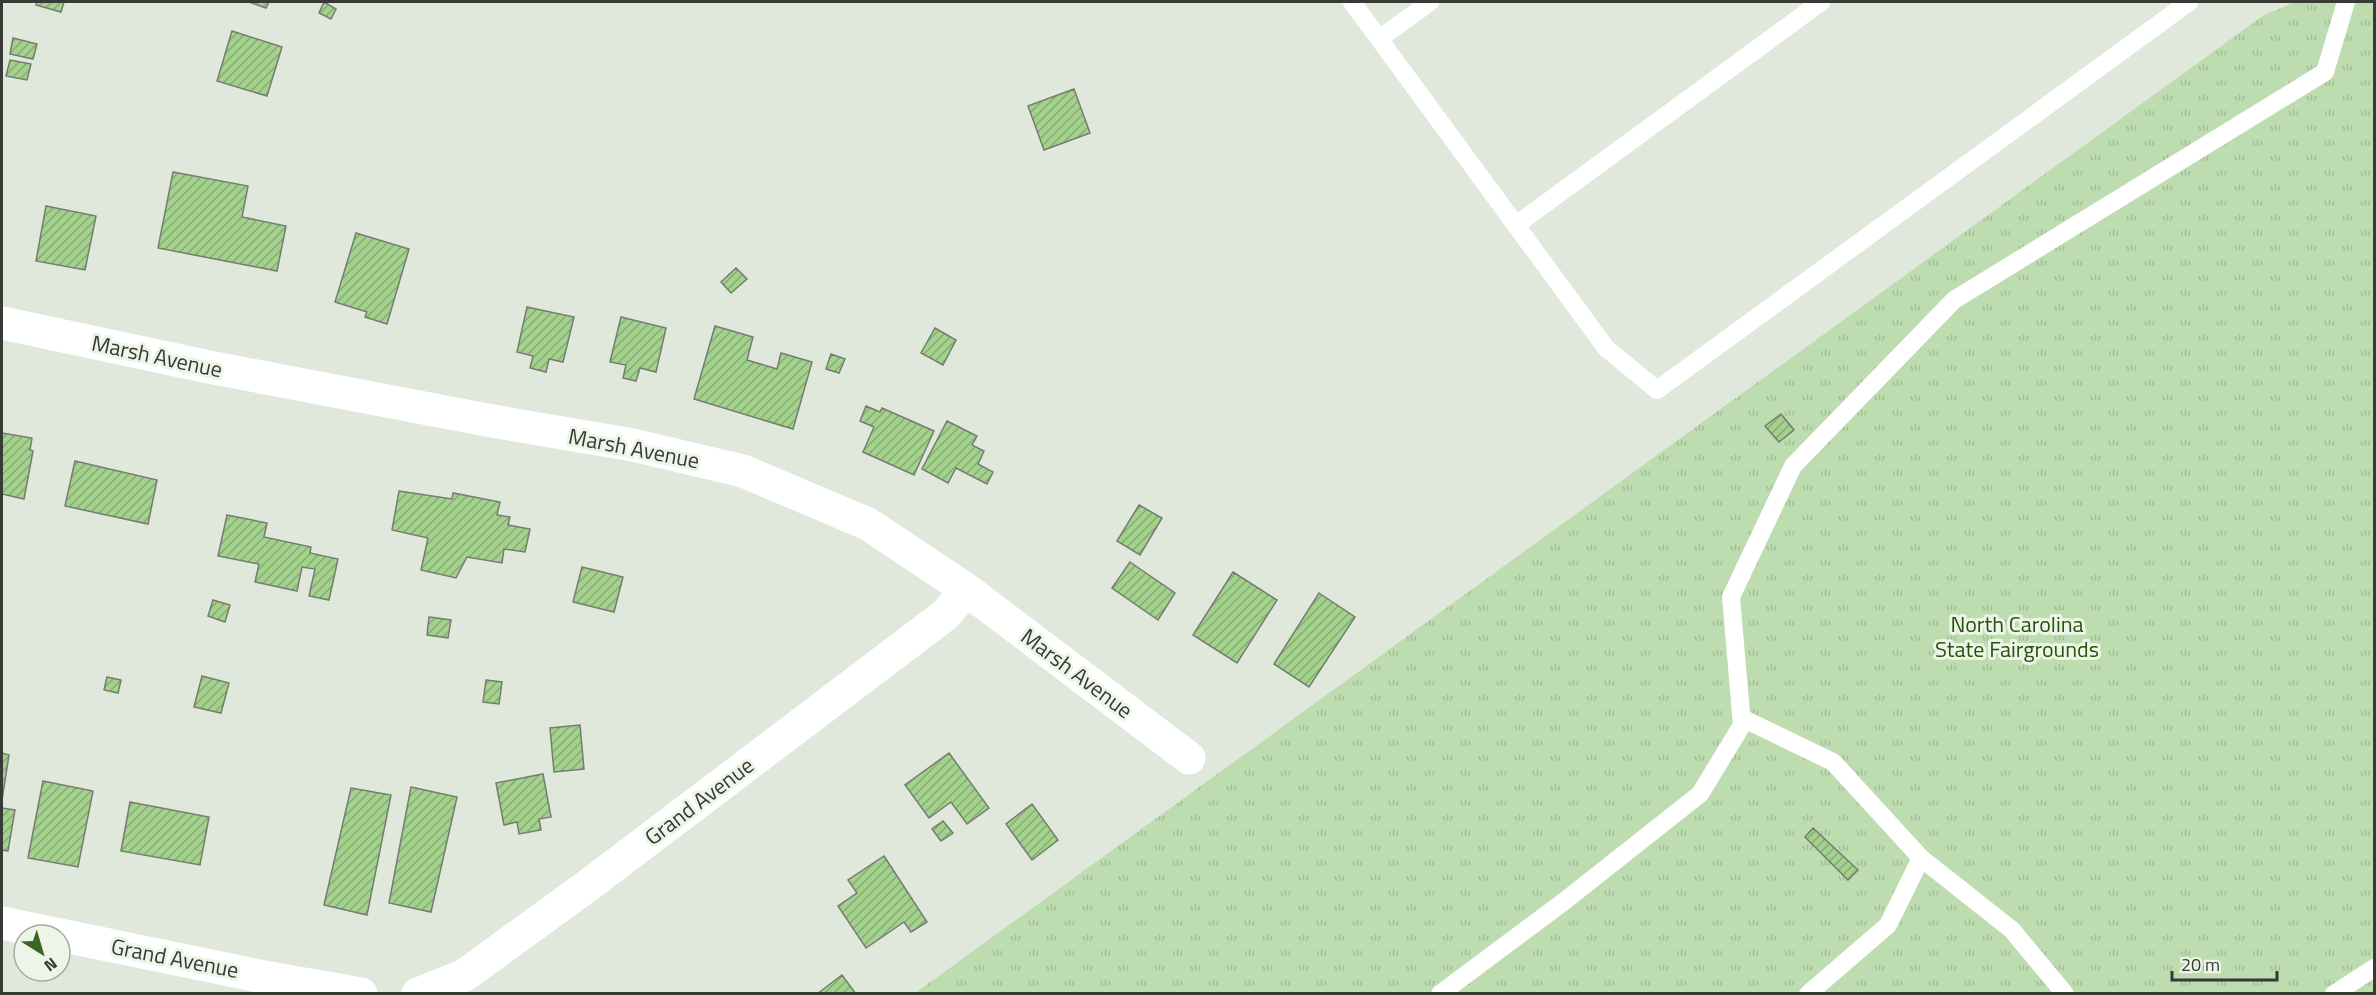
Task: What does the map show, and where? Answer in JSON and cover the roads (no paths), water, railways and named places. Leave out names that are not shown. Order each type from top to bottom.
[{"type":"street","name":"Marsh Avenue","points":[[2,323],[209,368],[633,445],[743,471],[868,524],[967,590],[1189,758]]},
{"type":"street","name":"Grand Avenue","points":[[418,993],[465,975],[590,884],[945,615],[967,590]]},
{"type":"street","name":"Grand Avenue","points":[[72,937],[361,993]]},
{"type":"lane","points":[[1352,2],[1606,348],[1657,390],[2188,2]]},
{"type":"lane","points":[[1379,39],[1430,2]]},
{"type":"lane","points":[[1516,225],[1821,2]]},
{"type":"lane","points":[[1440,993],[1562,903],[1700,794],[1742,725],[1731,597],[1793,466],[1954,300],[2325,72],[2346,2]]},
{"type":"lane","points":[[1742,718],[1833,762],[1921,858],[2012,930],[2065,993]]},
{"type":"lane","points":[[1808,993],[1888,926],[1921,858]]},
{"type":"lane","points":[[2334,993],[2374,968]]},
{"type":"park label","name":"North Carolina State Fairgrounds","points":[[2017,636]]}]
